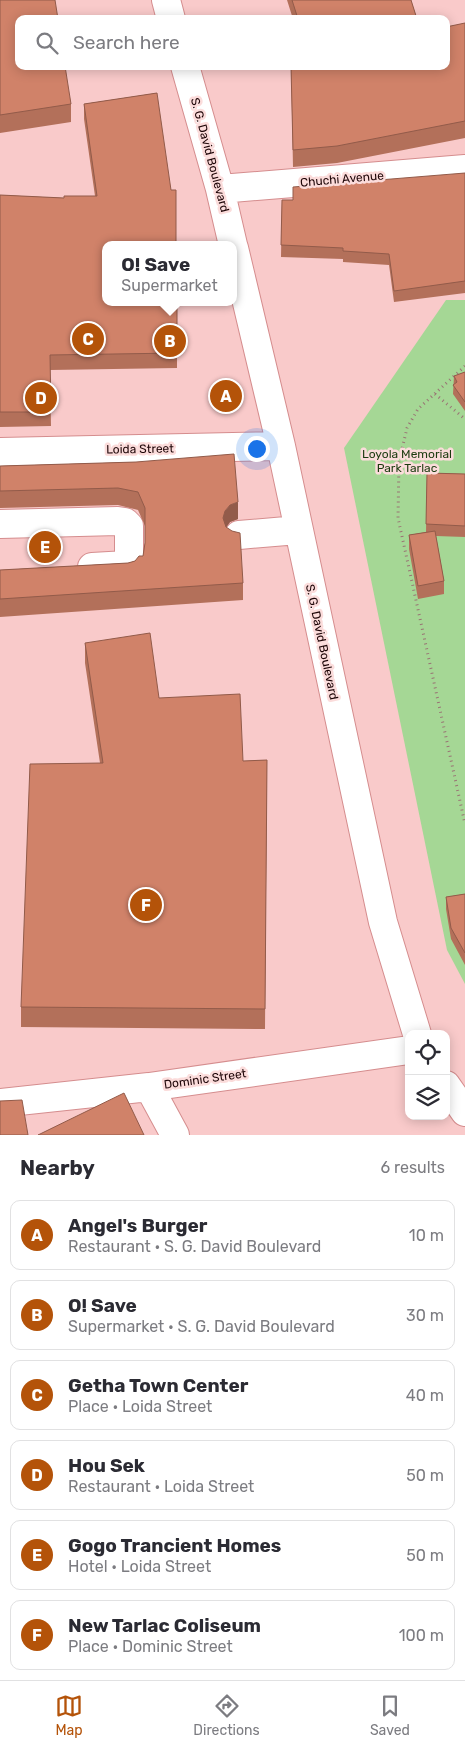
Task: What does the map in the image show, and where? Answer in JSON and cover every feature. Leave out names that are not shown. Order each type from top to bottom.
[{"type":"street","points":[[166,0],[170,15]]},
{"type":"street","name":"S. G. David Boulevard","points":[[186,70],[220,189],[232,241]]},
{"type":"street","name":"Chuchi Avenue","points":[[220,189],[465,169]]},
{"type":"street","name":"S. G. David Boulevard","points":[[237,263],[280,446],[383,922],[416,1030]]},
{"type":"street","name":"Loida Street","points":[[0,452],[280,446]]},
{"type":"street","points":[[0,524],[118,521],[125,522],[130,526],[135,542],[126,565],[68,568]]},
{"type":"street","points":[[239,535],[298,530]]},
{"type":"street","name":"Dominic Street","points":[[0,1103],[149,1086],[405,1051]]},
{"type":"street","points":[[149,1086],[175,1135]]},
{"type":"street","points":[[450,1091],[465,1112]]},
{"type":"path","points":[[465,366],[418,408],[407,428],[399,462],[398,518],[465,824]]},
{"type":"path","points":[[435,394],[465,419]]},
{"type":"green space","name":"Loyola Memorial Park Tarlac","points":[[446,300],[465,300],[465,984],[447,950],[344,448]]},
{"type":"building","points":[[0,0],[55,0],[57,15],[15,15],[15,70],[66,70],[71,104],[0,115]]},
{"type":"building","points":[[292,0],[411,0],[416,15],[297,15]]},
{"type":"building","points":[[465,23],[465,121],[337,146],[293,150],[291,70],[450,70],[450,26]]},
{"type":"building","points":[[157,93],[171,190],[176,190],[176,241],[102,241],[102,306],[177,306],[177,353],[50,355],[51,412],[0,412],[0,195],[64,198],[64,196],[97,196],[84,104]]},
{"type":"building","points":[[465,173],[465,281],[394,291],[389,254],[343,251],[343,248],[281,245],[282,200],[293,200],[293,187]]},
{"type":"building","points":[[465,372],[465,402],[453,385],[457,382],[454,376]]},
{"type":"building","points":[[234,454],[238,502],[230,505],[225,511],[223,518],[226,527],[240,533],[243,583],[0,599],[0,570],[128,563],[135,561],[139,556],[143,556],[145,508],[138,492],[118,488],[0,491],[0,466],[136,462]]},
{"type":"building","points":[[427,473],[465,474],[465,526],[426,524]]},
{"type":"building","points":[[435,531],[444,581],[418,586],[409,535]]},
{"type":"building","points":[[150,633],[159,698],[240,694],[243,761],[267,760],[265,1009],[21,1007],[30,764],[103,763],[85,643]]},
{"type":"building","points":[[465,894],[465,953],[451,928],[446,897]]},
{"type":"building","points":[[124,1093],[144,1135],[38,1135]]},
{"type":"building","points":[[22,1100],[28,1135],[0,1135],[0,1101]]},
{"type":"place","name":"Getha Town Center","points":[[88,339]]},
{"type":"place","name":"O! Save","points":[[170,341]]},
{"type":"place","name":"Angel's Burger","points":[[226,396]]},
{"type":"place","name":"Hou Sek","points":[[41,398]]},
{"type":"place","name":"Gogo Trancient Homes","points":[[45,547]]},
{"type":"place","name":"New Tarlac Coliseum","points":[[146,905]]}]
